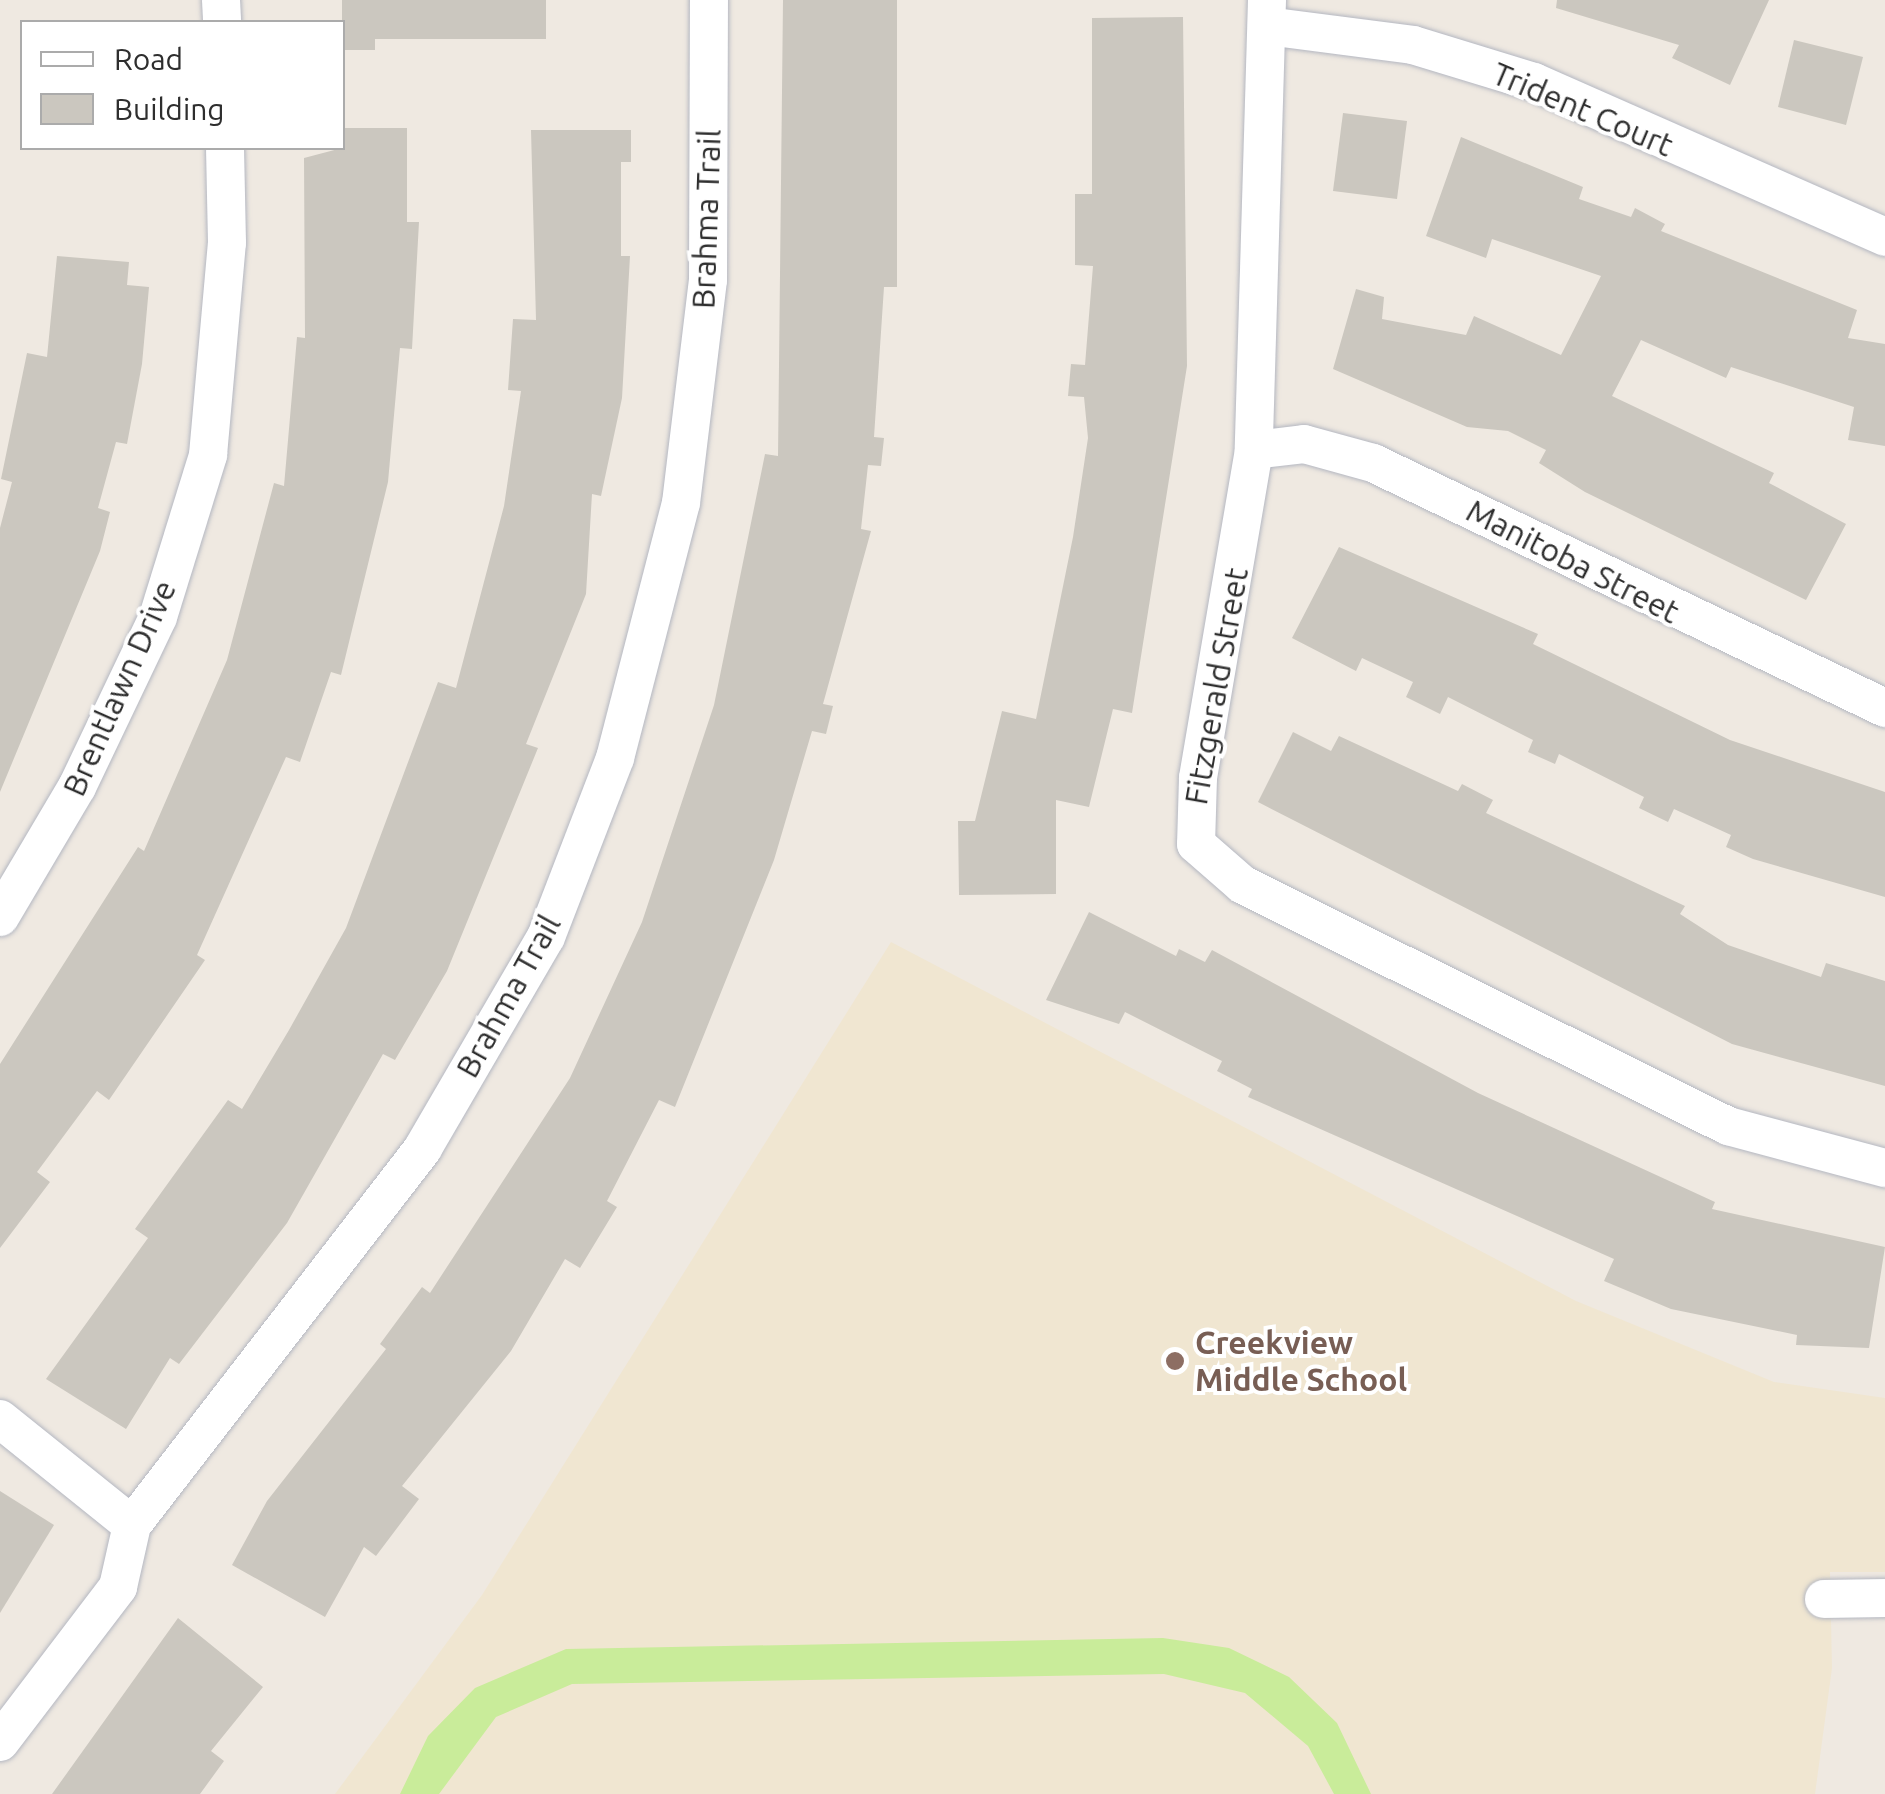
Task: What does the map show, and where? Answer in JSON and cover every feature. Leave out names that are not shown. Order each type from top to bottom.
[{"type":"street","name":"Brahma Trail","points":[[0,1742],[118,1587],[132,1525],[423,1148],[546,937],[616,758],[681,503],[708,280],[709,0]]},
{"type":"street","name":"Trident Court","points":[[1267,13],[1413,46],[1534,82],[1885,237]]},
{"type":"street","name":"Fitzgerald Street","points":[[1267,13],[1254,450],[1192,832],[1208,863],[1728,1126],[1885,1168]]},
{"type":"street","name":"Brentlawn Drive","points":[[0,916],[77,787],[158,617],[208,455],[227,243],[225,150]]},
{"type":"street","name":"Manitoba Street","points":[[1254,450],[1304,444],[1374,463],[1885,708]]},
{"type":"street","points":[[0,1420],[132,1525]]},
{"type":"street","points":[[1824,1599],[1885,1598]]},
{"type":"shaded area","name":"Creekview Middle School","points":[[891,942],[1576,1301],[1774,1382],[1885,1398],[1885,1572],[1830,1572],[1832,1668],[1815,1794],[335,1794],[482,1595]]},
{"type":"green space","points":[[1163,1638],[1229,1648],[1289,1677],[1337,1723],[1371,1794],[1334,1794],[1308,1746],[1245,1693],[1164,1674],[572,1684],[496,1717],[439,1794],[400,1794],[428,1736],[475,1688],[566,1649]]},
{"type":"building","points":[[342,0],[546,0],[546,39],[375,39],[375,50],[345,50]]},
{"type":"building","points":[[783,0],[897,0],[897,287],[884,287],[874,437],[884,438],[881,466],[868,465],[861,529],[871,531],[823,704],[833,706],[826,734],[812,731],[774,860],[675,1107],[659,1100],[607,1201],[617,1207],[580,1268],[565,1259],[511,1351],[402,1486],[419,1499],[376,1556],[364,1547],[325,1617],[232,1565],[267,1501],[386,1349],[380,1344],[422,1287],[430,1293],[570,1078],[642,922],[714,705],[765,454],[778,456]]},
{"type":"building","points":[[1557,0],[1769,0],[1730,85],[1672,58],[1679,45],[1556,8]]},
{"type":"building","points":[[1183,17],[1187,366],[1132,713],[1113,709],[1089,807],[1056,800],[1056,894],[959,895],[958,821],[975,821],[1002,711],[1036,719],[1073,537],[1088,438],[1084,397],[1068,396],[1071,364],[1085,365],[1093,266],[1075,265],[1075,194],[1092,194],[1092,18]]},
{"type":"building","points":[[1794,40],[1863,57],[1846,125],[1778,107]]},
{"type":"building","points":[[1343,113],[1407,121],[1397,199],[1333,191]]},
{"type":"building","points":[[345,128],[407,128],[407,222],[419,222],[412,349],[400,348],[388,482],[341,675],[331,672],[300,762],[286,757],[197,955],[205,960],[109,1100],[97,1091],[37,1172],[50,1182],[0,1248],[0,1064],[138,847],[144,851],[227,660],[274,483],[284,486],[297,337],[305,338],[304,158],[345,150]]},
{"type":"building","points":[[531,130],[631,130],[631,162],[621,162],[621,256],[630,256],[622,398],[601,496],[592,494],[586,594],[526,744],[538,748],[447,971],[395,1060],[383,1054],[287,1223],[179,1364],[170,1358],[126,1429],[46,1379],[148,1238],[135,1229],[228,1100],[242,1109],[289,1030],[346,928],[438,682],[456,688],[504,506],[521,391],[508,390],[513,319],[536,320]]},
{"type":"building","points":[[1461,137],[1583,187],[1579,199],[1631,217],[1635,208],[1665,224],[1661,231],[1857,310],[1848,338],[1885,344],[1885,446],[1848,440],[1854,407],[1731,367],[1726,378],[1641,340],[1612,396],[1774,473],[1769,483],[1846,524],[1806,600],[1585,492],[1539,463],[1546,450],[1508,431],[1467,427],[1333,369],[1356,289],[1384,297],[1382,319],[1466,335],[1474,316],[1561,355],[1601,276],[1492,239],[1486,258],[1426,236]]},
{"type":"building","points":[[57,256],[129,262],[127,285],[149,287],[142,364],[127,444],[116,442],[98,508],[110,512],[100,551],[0,792],[0,528],[12,482],[1,479],[27,353],[47,357]]},
{"type":"building","points":[[1339,547],[1538,634],[1533,644],[1730,740],[1885,792],[1885,897],[1753,859],[1726,847],[1731,835],[1674,809],[1668,822],[1639,808],[1644,797],[1559,754],[1555,764],[1528,752],[1533,740],[1448,697],[1440,714],[1406,697],[1413,682],[1362,658],[1356,671],[1292,638]]},
{"type":"building","points":[[1293,732],[1331,751],[1339,736],[1458,791],[1462,784],[1493,800],[1486,813],[1685,906],[1680,914],[1728,945],[1821,977],[1826,963],[1885,981],[1885,1086],[1732,1044],[1258,802]]},
{"type":"building","points":[[1089,912],[1176,956],[1179,949],[1205,962],[1212,950],[1478,1093],[1715,1202],[1712,1209],[1885,1247],[1869,1348],[1796,1345],[1797,1335],[1671,1309],[1604,1281],[1614,1259],[1248,1097],[1252,1089],[1217,1071],[1222,1061],[1125,1012],[1119,1024],[1046,1000]]},
{"type":"building","points":[[0,1491],[54,1525],[0,1613]]},
{"type":"building","points":[[178,1618],[263,1687],[211,1751],[224,1761],[200,1794],[52,1794]]},
{"type":"place","name":"Creekview Middle School","points":[[1175,1361]]}]
